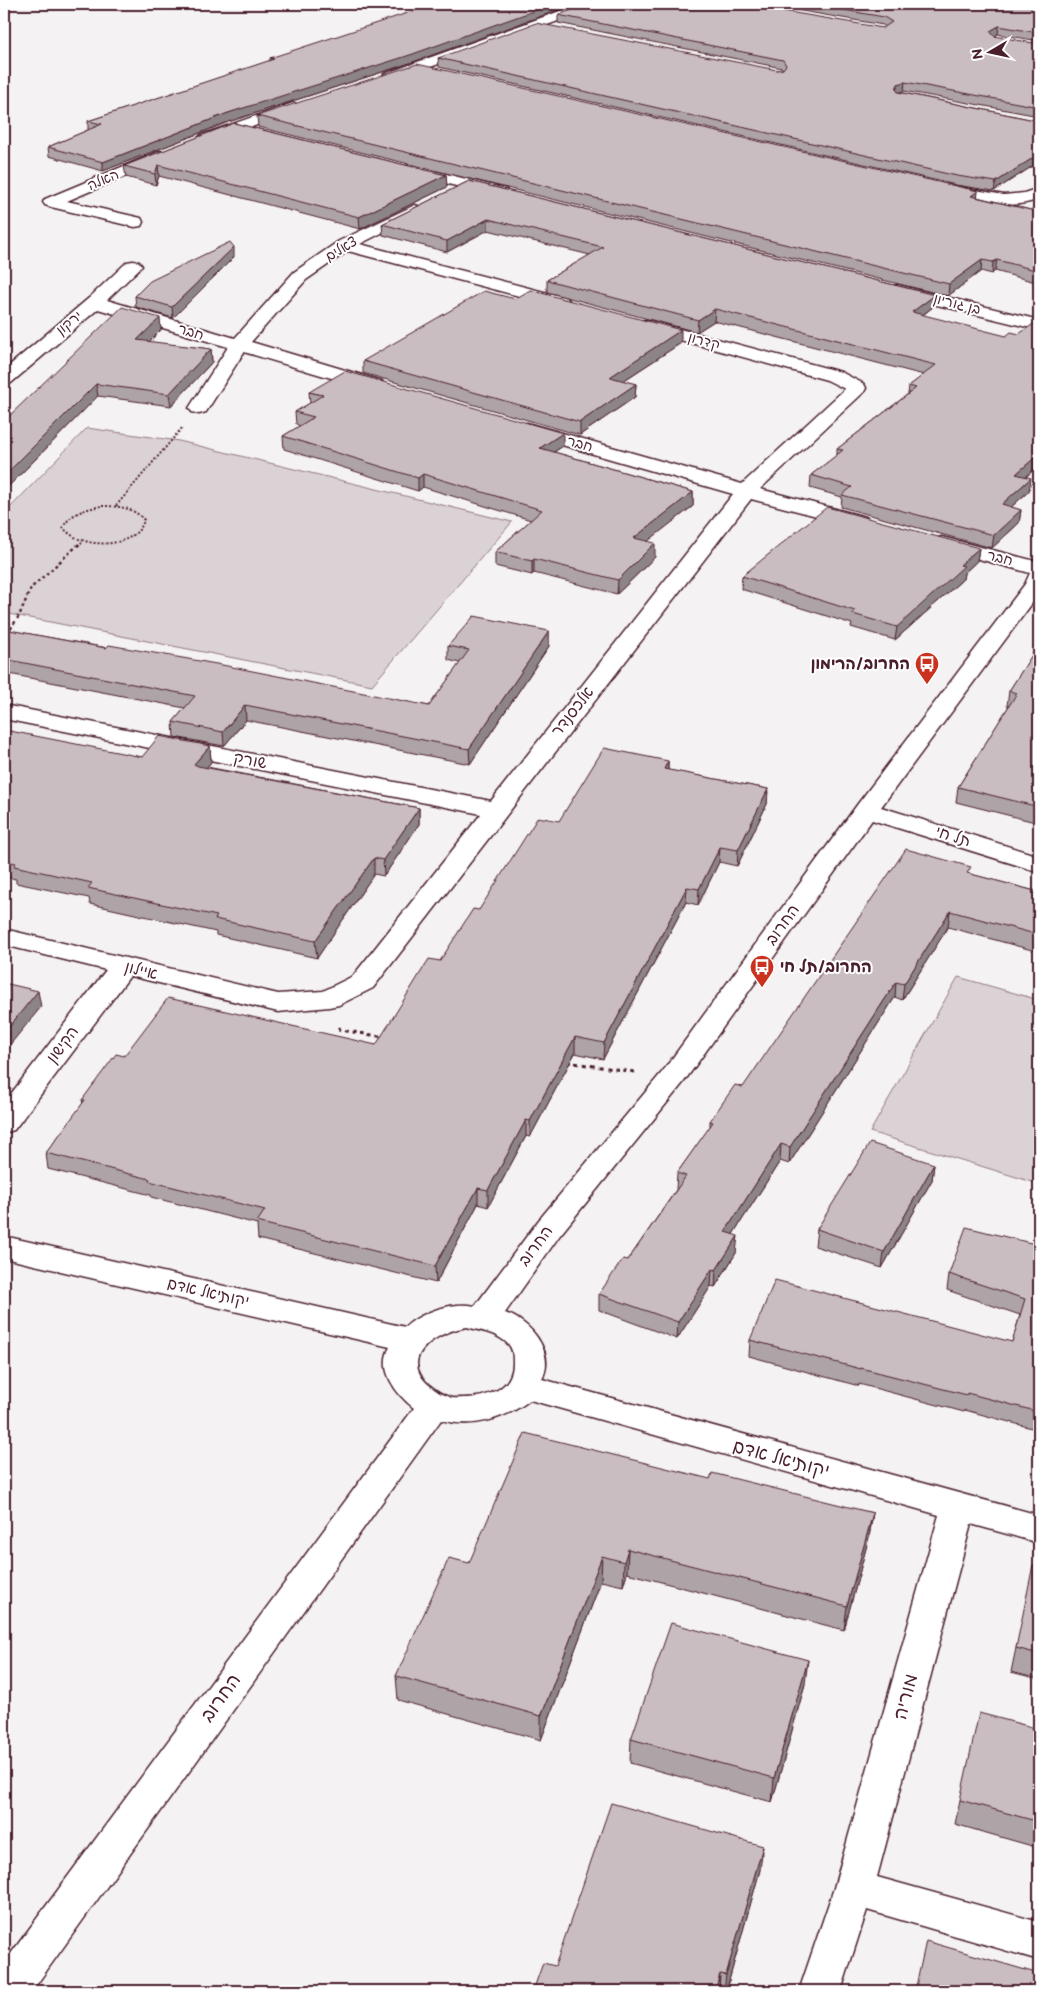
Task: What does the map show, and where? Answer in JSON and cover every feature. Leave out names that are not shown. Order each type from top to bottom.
[{"type":"street","points":[[380,80],[592,4]]},
{"type":"street","points":[[535,24],[564,30]]},
{"type":"street","points":[[416,68],[445,75]]},
{"type":"street","name":"האלה","points":[[135,222],[51,202],[234,127],[307,103]]},
{"type":"street","points":[[234,127],[262,134]]},
{"type":"street","points":[[393,166],[516,196]]},
{"type":"street","name":"צאלים","points":[[199,408],[238,346],[300,276],[345,244],[468,184]]},
{"type":"street","points":[[930,186],[1005,200],[1029,198],[1039,193]]},
{"type":"street","points":[[345,244],[575,306]]},
{"type":"street","name":"ירקון","points":[[4,379],[95,302],[133,266]]},
{"type":"street","name":"בן גוריון","points":[[884,286],[1039,325]]},
{"type":"street","name":"חבר","points":[[95,302],[391,390]]},
{"type":"street","name":"קדרון","points":[[633,322],[834,376],[856,388]]},
{"type":"street","name":"אלכסנדר","points":[[278,1004],[329,999],[363,982],[746,491],[856,388]]},
{"type":"street","name":"חבר","points":[[506,423],[746,491],[879,526]]},
{"type":"street","name":"חבר","points":[[926,539],[1038,578]]},
{"type":"street","name":"החרוב","points":[[484,1318],[549,1228],[672,1078],[866,810],[1038,578]]},
{"type":"street","name":"שורק","points":[[4,712],[497,810]]},
{"type":"street","name":"תל חי","points":[[866,810],[1039,864]]},
{"type":"street","name":"איילון","points":[[4,938],[278,1004]]},
{"type":"street","name":"הקישון","points":[[4,1123],[123,966]]},
{"type":"street","name":"יקותיאל אדם","points":[[4,1247],[411,1340]]},
{"type":"street","points":[[467,1316],[484,1318],[499,1322],[512,1329],[522,1338],[530,1350],[532,1362],[530,1374],[524,1386],[500,1404],[484,1409],[467,1411],[450,1410],[434,1405],[420,1397],[404,1376],[405,1351],[411,1340],[436,1322],[467,1316]]},
{"type":"street","name":"יקותיאל אדם","points":[[524,1386],[1039,1529]]},
{"type":"street","name":"החרוב","points":[[8,1991],[434,1405]]},
{"type":"street","name":"מוריה","points":[[820,1991],[854,1888],[958,1507]]},
{"type":"street","points":[[854,1888],[1039,1941]]},
{"type":"path","points":[[116,506],[199,408]]},
{"type":"path","points":[[102,506],[116,506],[131,509],[140,514],[144,520],[143,527],[136,533],[121,540],[96,543],[82,542],[64,532],[65,520],[83,510],[102,506]]},
{"type":"path","points":[[4,639],[19,616],[31,588],[82,542]]},
{"type":"path","points":[[329,999],[340,1030],[389,1037]]},
{"type":"path","points":[[565,1062],[672,1078]]},
{"type":"shaded area","points":[[87,428],[179,441],[512,522],[372,685],[4,613],[4,514]]},
{"type":"shaded area","points":[[958,977],[1039,1000],[1039,1184],[870,1132]]},
{"type":"building","points":[[435,4],[553,4],[410,55],[228,113],[103,162],[48,147],[102,124],[88,121],[274,59],[270,58]]},
{"type":"building","points":[[589,4],[742,4],[883,28],[892,22],[884,17],[809,4],[1039,4],[1039,33],[999,26],[990,31],[994,36],[1039,44],[1039,107],[905,82],[898,84],[896,89],[898,92],[1039,121],[1039,154],[996,182],[957,176],[438,58],[536,23],[777,70],[783,69],[786,65],[783,60],[558,15]]},
{"type":"building","points":[[417,64],[978,191],[971,196],[1039,212],[1039,271],[997,260],[993,262],[982,260],[949,284],[257,116]]},
{"type":"building","points":[[234,123],[446,175],[359,217],[158,165],[155,174],[124,166]]},
{"type":"building","points":[[469,181],[935,295],[912,312],[1006,336],[1011,332],[1019,334],[1039,320],[1039,454],[1016,474],[1031,478],[1002,504],[1021,510],[994,535],[842,495],[852,487],[811,475],[843,450],[837,449],[916,388],[909,386],[936,365],[715,309],[698,320],[547,280],[603,247],[488,219],[447,241],[382,224]]},
{"type":"building","points":[[230,242],[234,247],[172,307],[135,296],[150,281]]},
{"type":"building","points":[[530,290],[681,330],[610,377],[636,384],[580,422],[363,361],[484,291],[515,299]]},
{"type":"building","points":[[122,307],[160,318],[137,340],[211,349],[169,394],[96,384],[4,476],[4,421]]},
{"type":"building","points":[[345,371],[563,433],[540,448],[693,492],[634,538],[655,543],[618,580],[534,559],[532,561],[495,552],[542,510],[423,474],[418,478],[283,436],[314,417],[295,412],[323,395],[309,392]]},
{"type":"building","points":[[827,507],[979,548],[960,565],[964,566],[897,627],[853,614],[855,611],[742,576]]},
{"type":"building","points":[[474,616],[549,631],[469,749],[245,705],[223,732],[173,722],[195,696],[4,659],[4,629],[106,648],[109,645],[222,665],[429,706],[469,650],[448,646]]},
{"type":"building","points":[[1039,635],[1039,643],[1035,642]]},
{"type":"building","points":[[1039,644],[1039,807],[958,787],[1017,693],[1009,691]]},
{"type":"building","points":[[10,731],[142,757],[159,736],[210,746],[194,764],[198,766],[419,808],[383,860],[374,858],[315,941],[215,919],[217,916],[88,888],[92,883],[14,866],[16,863],[4,861],[4,738]]},
{"type":"building","points":[[604,748],[668,761],[664,769],[768,789],[738,850],[720,847],[699,889],[687,887],[604,1043],[575,1037],[530,1121],[526,1120],[488,1190],[478,1188],[435,1266],[257,1222],[265,1210],[46,1153],[116,1054],[124,1056],[168,998],[376,1045],[429,959],[440,961],[473,909],[479,910],[538,817],[559,821]]},
{"type":"building","points":[[906,849],[971,867],[967,873],[1039,892],[1039,935],[950,911],[904,984],[896,982],[790,1147],[781,1144],[725,1232],[738,1236],[716,1270],[712,1269],[678,1322],[599,1294],[623,1259],[628,1260],[686,1176],[677,1173],[713,1122],[710,1121],[735,1085],[743,1087]]},
{"type":"building","points":[[4,983],[38,991],[4,1033]]},
{"type":"building","points":[[870,1143],[934,1164],[884,1252],[817,1229]]},
{"type":"building","points":[[966,1227],[1039,1245],[1039,1412],[750,1340],[775,1280],[1012,1342],[1025,1299],[949,1274]]},
{"type":"building","points":[[525,1433],[710,1479],[712,1473],[873,1513],[847,1606],[628,1549],[624,1562],[602,1556],[541,1716],[396,1676],[449,1558],[469,1563]]},
{"type":"building","points":[[1033,1565],[1039,1566],[1039,1654],[1016,1648]]},
{"type":"building","points":[[671,1623],[808,1660],[774,1778],[631,1739]]},
{"type":"building","points":[[979,1713],[1039,1729],[1039,1822],[960,1800]]},
{"type":"building","points":[[611,1803],[763,1846],[726,1975],[720,1974],[715,1991],[533,1991],[543,1963],[555,1966]]},
{"type":"building","points":[[926,1941],[1039,1974],[1039,1991],[915,1991]]},
{"type":"place","name":"החרוב/הרימון","points":[[927,685]]},
{"type":"place","name":"החרוב/תל חי","points":[[762,988]]}]
